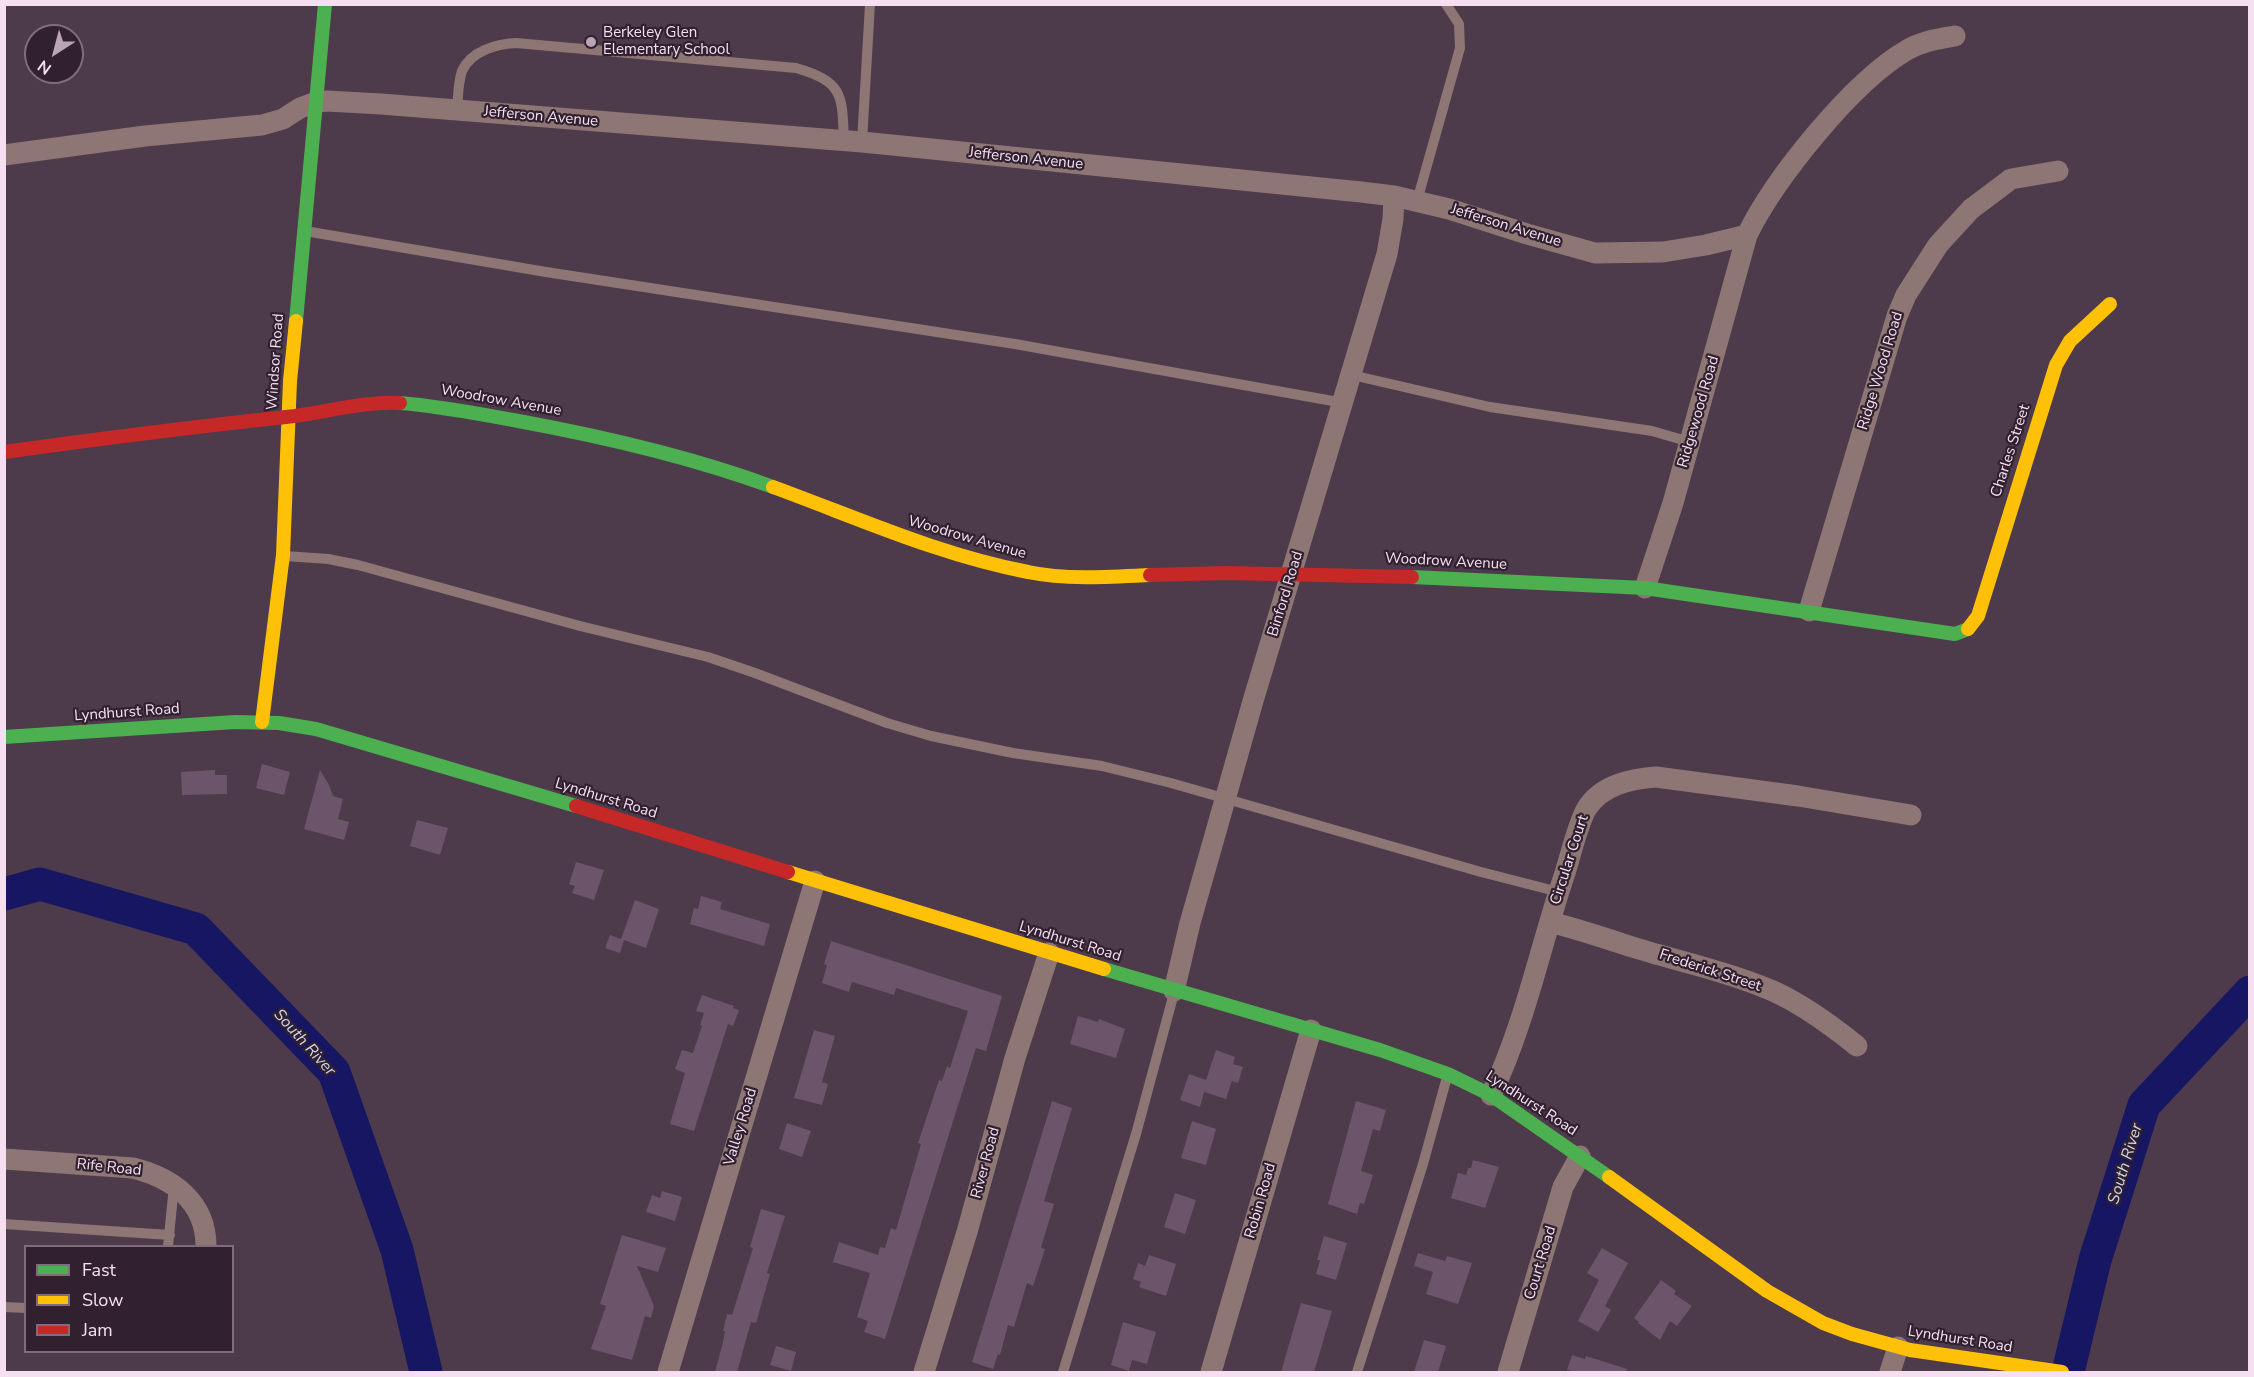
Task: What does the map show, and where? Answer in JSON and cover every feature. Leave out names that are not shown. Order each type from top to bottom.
[{"type":"street","name":"Windsor Road","points":[[262,722],[283,555],[288,417],[325,4]]},
{"type":"street","points":[[1747,235],[1758,212],[1802,152],[1864,83],[1907,50],[1928,41],[1955,36]]},
{"type":"street","name":"Jefferson Avenue","points":[[4,156],[145,136],[262,124],[283,119],[300,108],[327,100],[853,142],[1394,196],[1595,253],[1663,252],[1747,235]]},
{"type":"street","name":"Ridge Wood Road","points":[[1809,611],[1897,316],[1906,295],[1938,244],[1971,209],[2011,179],[2058,171]]},
{"type":"street","name":"Binford Road","points":[[1174,991],[1190,923],[1252,701],[1293,573],[1387,254],[1394,196]]},
{"type":"street","name":"Ridgewood Road","points":[[1645,588],[1690,442],[1747,235]]},
{"type":"street","name":"Charles Street","points":[[1973,625],[1978,616],[2056,365],[2070,341],[2110,304]]},
{"type":"street","name":"Woodrow Avenue","points":[[4,452],[237,421],[288,417],[358,405],[394,403],[429,405],[570,430],[638,446],[737,474],[882,530],[961,557],[1030,573],[1098,577],[1293,573],[1645,588],[1955,634],[1973,625]]},
{"type":"street","name":"Lyndhurst Road","points":[[4,737],[235,722],[262,722],[316,729],[1174,991],[1380,1050],[1448,1074],[1491,1095],[1580,1156],[1785,1304],[1822,1323],[1898,1347],[1957,1358],[2062,1372]]},
{"type":"street","name":"Circular Court","points":[[1491,1095],[1509,1056],[1523,1017],[1586,809],[1596,797],[1616,784],[1635,778],[1656,777],[1798,796],[1911,815]]},
{"type":"street","name":"Valley Road","points":[[668,1372],[815,881]]},
{"type":"street","name":"Frederick Street","points":[[1550,922],[1710,968],[1773,991],[1825,1021],[1857,1046]]},
{"type":"street","name":"River Road","points":[[924,1372],[967,1233],[1015,1058],[1049,953]]},
{"type":"street","name":"Robin Road","points":[[1211,1372],[1311,1030]]},
{"type":"street","name":"Court Road","points":[[1508,1372],[1563,1187],[1580,1156]]},
{"type":"street","name":"Rife Road","points":[[4,1159],[133,1168],[151,1172],[188,1198],[199,1213],[206,1230],[206,1245]]},
{"type":"street","points":[[1890,1372],[1898,1347]]},
{"type":"lane","points":[[853,142],[870,4]]},
{"type":"lane","points":[[1416,201],[1460,48],[1459,24],[1446,4]]},
{"type":"lane","points":[[457,110],[462,71],[475,57],[488,48],[516,43],[796,68],[820,75],[834,87],[842,103],[853,142]]},
{"type":"lane","points":[[303,230],[546,272],[1015,344],[1344,403]]},
{"type":"lane","points":[[1352,375],[1490,407],[1652,431],[1690,442]]},
{"type":"lane","points":[[283,555],[328,559],[358,565],[580,626],[708,657],[887,723],[931,736],[1013,753],[1102,766],[1171,783],[1481,872],[1559,892]]},
{"type":"lane","points":[[1063,1372],[1136,1134],[1174,991]]},
{"type":"lane","points":[[1357,1372],[1423,1164],[1448,1074]]},
{"type":"lane","points":[[4,1224],[169,1241],[174,1186]]},
{"type":"lane","points":[[4,1307],[24,1308]]},
{"type":"building","points":[[262,764],[290,772],[284,795],[256,788]]},
{"type":"building","points":[[215,770],[215,775],[227,775],[227,794],[182,795],[181,772]]},
{"type":"building","points":[[320,770],[333,796],[343,799],[338,819],[349,822],[344,840],[304,829]]},
{"type":"building","points":[[417,820],[448,828],[440,855],[410,846]]},
{"type":"building","points":[[576,862],[604,870],[594,900],[572,893],[575,886],[569,884]]},
{"type":"building","points":[[701,896],[722,902],[720,909],[770,924],[764,946],[690,924],[694,908],[698,909]]},
{"type":"building","points":[[635,900],[659,909],[646,948],[624,940],[620,953],[605,948],[610,935],[621,939]]},
{"type":"building","points":[[831,941],[1002,996],[986,1051],[976,1048],[885,1339],[864,1332],[868,1321],[857,1317],[870,1273],[833,1262],[839,1242],[878,1255],[880,1247],[885,1248],[891,1228],[896,1230],[921,1144],[918,1143],[939,1080],[942,1081],[947,1066],[950,1068],[968,1011],[896,988],[894,995],[852,982],[849,992],[822,983],[827,965],[824,964]]},
{"type":"building","points":[[702,995],[734,1006],[733,1008],[739,1010],[733,1026],[728,1024],[694,1131],[670,1124],[685,1073],[675,1069],[682,1050],[693,1053],[702,1026],[700,1025],[704,1013],[696,1011]]},
{"type":"building","points":[[1078,1016],[1098,1022],[1099,1019],[1125,1029],[1116,1058],[1070,1044]]},
{"type":"building","points":[[814,1030],[835,1036],[822,1082],[828,1084],[822,1105],[794,1098]]},
{"type":"building","points":[[1216,1050],[1235,1057],[1233,1064],[1243,1067],[1238,1083],[1232,1081],[1226,1099],[1204,1092],[1200,1107],[1180,1100],[1189,1074],[1206,1080]]},
{"type":"building","points":[[1052,1101],[1072,1108],[1044,1201],[1054,1204],[1041,1248],[1045,1249],[1033,1286],[1027,1283],[1014,1327],[1008,1325],[1000,1355],[998,1354],[993,1369],[972,1362]]},
{"type":"building","points":[[1356,1101],[1386,1110],[1380,1131],[1373,1129],[1361,1171],[1373,1175],[1364,1204],[1360,1203],[1357,1214],[1328,1204]]},
{"type":"building","points":[[1192,1121],[1216,1129],[1206,1165],[1181,1158]]},
{"type":"building","points":[[787,1123],[811,1131],[802,1157],[779,1149]]},
{"type":"building","points":[[1473,1160],[1499,1167],[1485,1208],[1451,1198],[1458,1173],[1466,1175]]},
{"type":"building","points":[[662,1191],[682,1197],[675,1221],[646,1212],[652,1195],[660,1198]]},
{"type":"building","points":[[1175,1193],[1196,1200],[1185,1234],[1164,1227]]},
{"type":"building","points":[[761,1209],[785,1216],[767,1273],[770,1274],[756,1323],[751,1322],[737,1372],[715,1372],[727,1314],[732,1315],[753,1248],[750,1247]]},
{"type":"building","points":[[622,1235],[666,1248],[658,1272],[637,1266],[654,1306],[651,1318],[645,1316],[632,1360],[591,1349],[606,1306],[600,1304]]},
{"type":"building","points":[[1324,1236],[1347,1243],[1336,1280],[1316,1274],[1320,1260],[1317,1260]]},
{"type":"building","points":[[1602,1248],[1628,1263],[1605,1306],[1611,1310],[1598,1332],[1578,1321],[1599,1280],[1587,1273]]},
{"type":"building","points":[[1418,1253],[1445,1261],[1447,1256],[1472,1263],[1458,1304],[1426,1294],[1433,1272],[1414,1266]]},
{"type":"building","points":[[1149,1255],[1176,1264],[1166,1296],[1139,1287],[1141,1282],[1133,1279],[1138,1263],[1145,1266]]},
{"type":"building","points":[[1661,1280],[1676,1291],[1674,1294],[1692,1306],[1677,1326],[1670,1321],[1660,1340],[1634,1318]]},
{"type":"building","points":[[1301,1303],[1332,1311],[1314,1372],[1281,1372]]},
{"type":"building","points":[[1123,1322],[1156,1332],[1147,1364],[1132,1360],[1129,1371],[1111,1365]]},
{"type":"building","points":[[1424,1340],[1446,1346],[1438,1372],[1414,1372]]},
{"type":"building","points":[[776,1346],[796,1352],[791,1371],[770,1365]]},
{"type":"building","points":[[1572,1355],[1585,1359],[1586,1356],[1627,1369],[1626,1372],[1567,1370]]},
{"type":"waterway","name":"South River","points":[[4,894],[40,884],[196,929],[334,1072],[397,1250],[426,1372]]},
{"type":"waterway","name":"South River","points":[[2068,1372],[2095,1260],[2144,1105],[2250,992]]},
{"type":"traffic: fast","points":[[296,321],[325,4]]},
{"type":"traffic: fast","points":[[400,403],[471,412],[612,440],[677,456],[773,487]]},
{"type":"traffic: fast","points":[[1412,577],[1645,588],[1955,634],[1968,629]]},
{"type":"traffic: fast","points":[[4,737],[235,722],[279,723],[316,729],[576,806]]},
{"type":"traffic: fast","points":[[1104,969],[1380,1050],[1448,1074],[1491,1095],[1609,1177]]},
{"type":"traffic: slow","points":[[1968,629],[1978,616],[2056,365],[2070,341],[2110,304]]},
{"type":"traffic: slow","points":[[262,722],[283,555],[290,381],[296,321]]},
{"type":"traffic: slow","points":[[773,487],[899,535],[995,565],[1057,576],[1150,575]]},
{"type":"traffic: slow","points":[[788,872],[1104,969]]},
{"type":"traffic: slow","points":[[1609,1177],[1767,1291],[1823,1323],[1852,1334],[1910,1350],[2062,1372]]},
{"type":"traffic: jam","points":[[4,452],[300,415],[357,405],[400,403]]},
{"type":"traffic: jam","points":[[1150,575],[1226,573],[1412,577]]},
{"type":"traffic: jam","points":[[576,806],[788,872]]},
{"type":"place","name":"Berkeley Glen Elementary School","points":[[591,42]]}]
